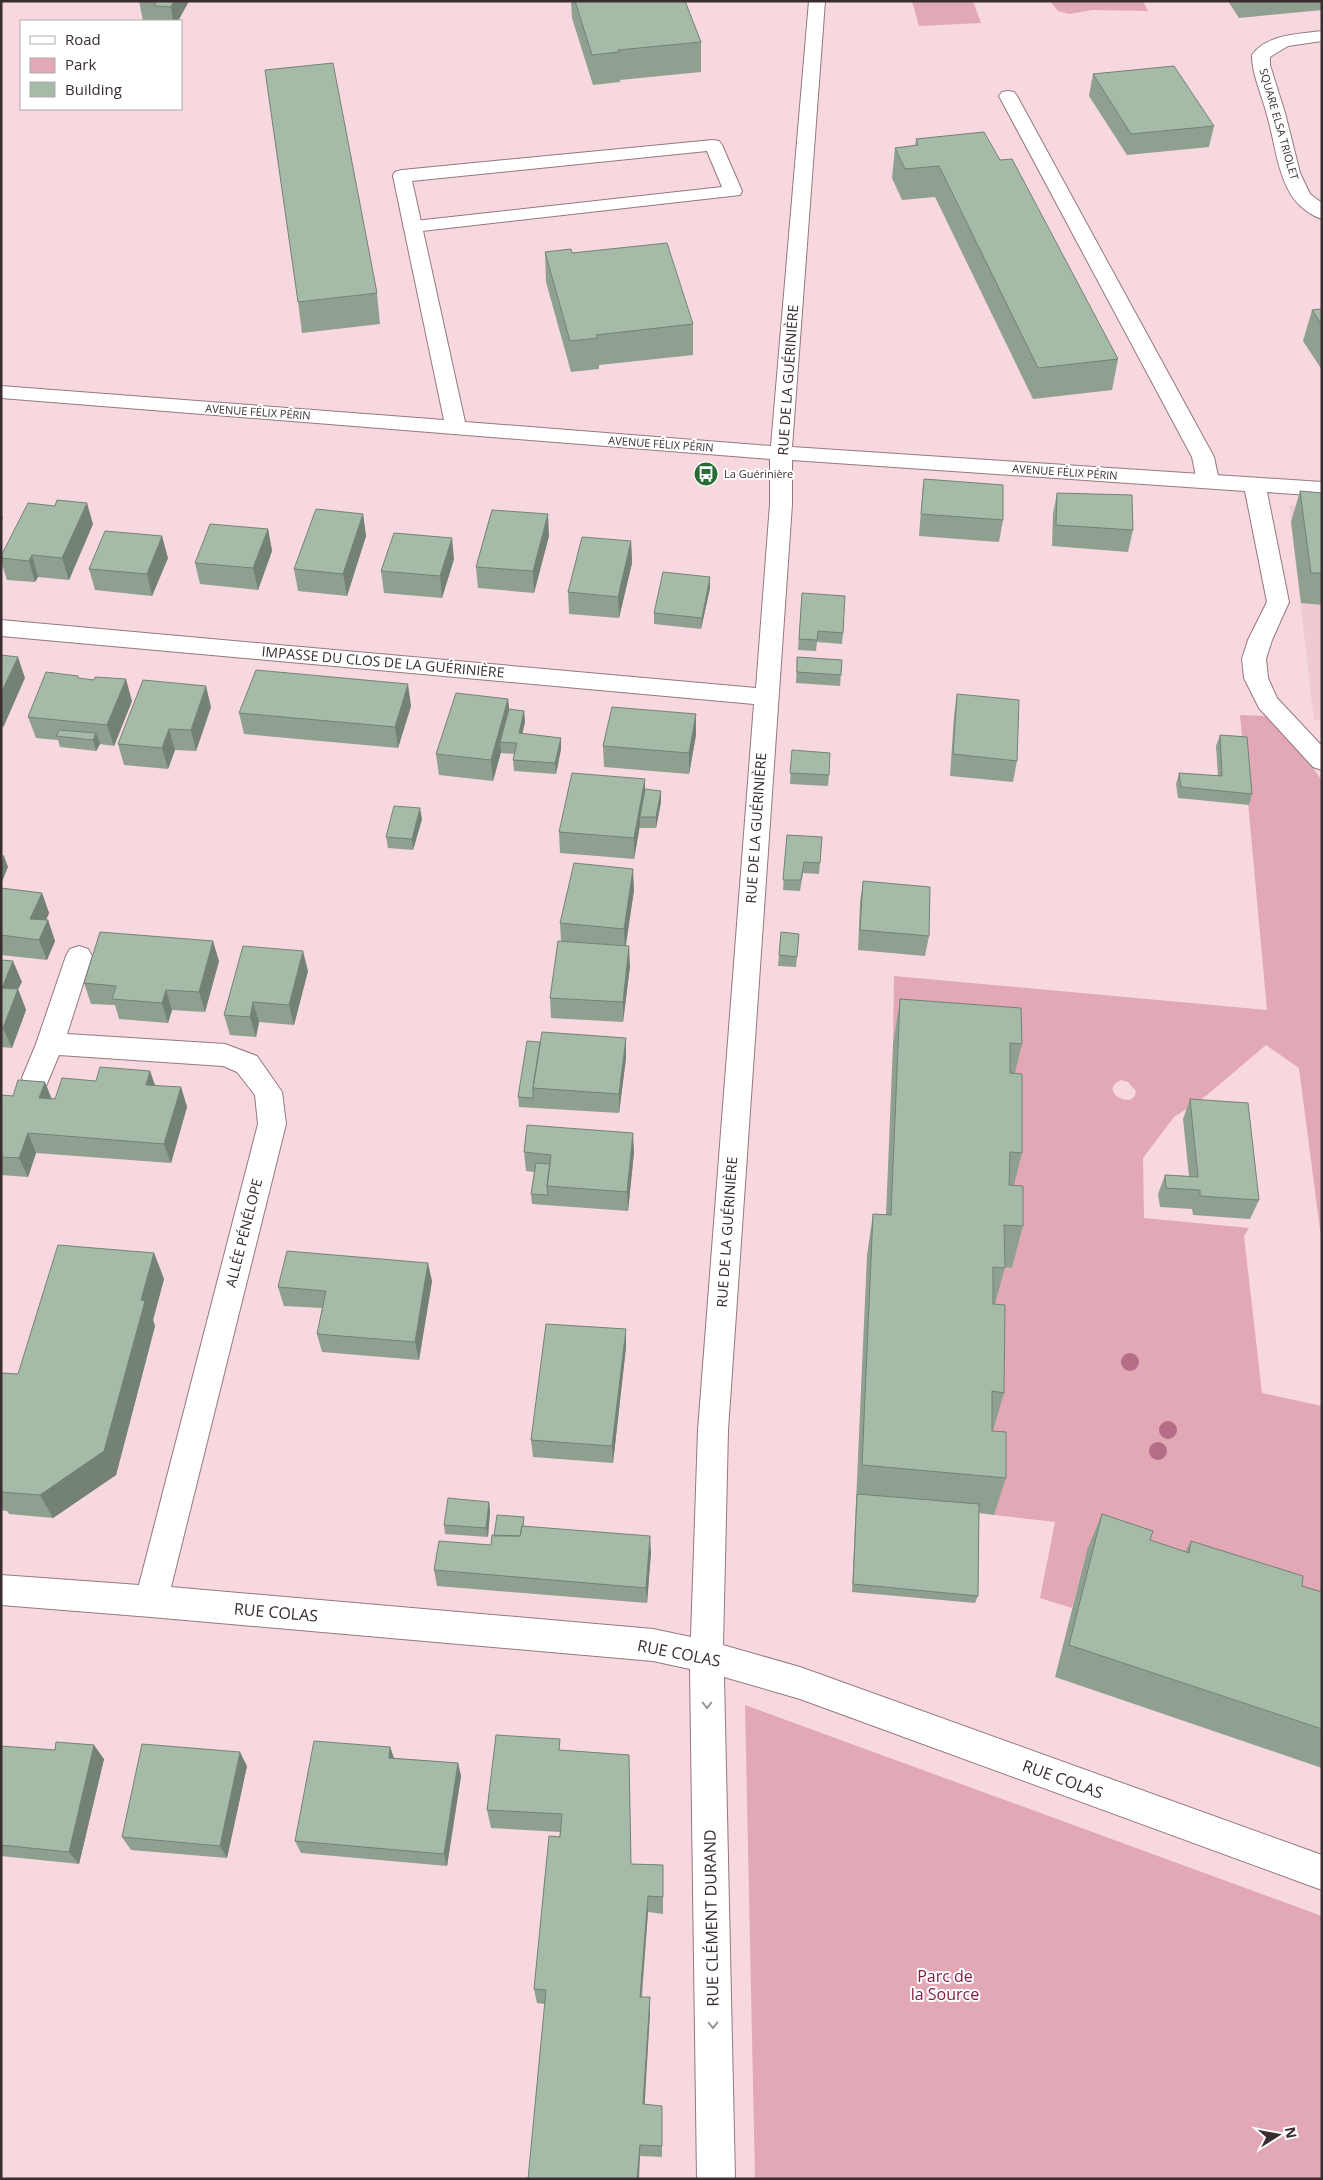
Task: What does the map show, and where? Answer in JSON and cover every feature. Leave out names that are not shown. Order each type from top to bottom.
[{"type":"street","name":"RUE DE LA GUÉRINIÈRE","points":[[707,1656],[713,1430],[781,504],[781,453],[816,1]]},
{"type":"street","name":"SQUARE ELSA TRIOLET","points":[[1322,36],[1289,40],[1269,46],[1261,55],[1261,65],[1276,113],[1291,173],[1302,197],[1322,213]]},
{"type":"street","points":[[1008,96],[1203,457],[1208,481]]},
{"type":"street","points":[[413,226],[733,191],[713,145],[402,176],[456,428]]},
{"type":"street","name":"SQUARE ELSA TRIOLET","points":[[1302,197],[1322,195]]},
{"type":"street","name":"AVENUE FÉLIX PÉRIN","points":[[1,392],[781,453],[1322,489]]},
{"type":"street","points":[[1255,485],[1278,602],[1260,640],[1254,659],[1256,678],[1267,702],[1322,761]]},
{"type":"street","name":"IMPASSE DU CLOS DE LA GUÉRINIÈRE","points":[[1,628],[766,697]]},
{"type":"street","points":[[36,1078],[50,1044],[79,956]]},
{"type":"street","name":"ALLÉE PÉNÉLOPE","points":[[50,1044],[225,1055],[247,1064],[268,1092],[272,1124],[151,1602]]},
{"type":"street","name":"RUE COLAS","points":[[1,1590],[653,1645],[707,1656],[800,1683],[1322,1873]]},
{"type":"street","name":"RUE CLÉMENT DURAND","points":[[707,1656],[716,2179]]},
{"type":"shaded area","points":[[1289,505],[1322,507],[1322,720],[1314,720]]},
{"type":"green space","points":[[912,1],[973,1],[981,23],[919,26]]},
{"type":"green space","points":[[1050,1],[1143,1],[1148,11],[1092,10],[1069,14],[1058,11]]},
{"type":"green space","points":[[1240,715],[1266,716],[1312,766],[1322,781],[1322,1245],[1299,1068],[1266,1045],[1207,1095],[1174,1117],[1143,1158],[1144,1218],[1249,1228],[1244,1236],[1262,1393],[1322,1406],[1322,1633],[1087,1550],[1072,1608],[1040,1598],[1055,1522],[994,1515],[995,1470],[893,1044],[894,976],[1267,1010]],"holes":[[[1121,1080],[1128,1082],[1136,1091],[1135,1096],[1130,1100],[1125,1100],[1114,1093],[1113,1086]]]},
{"type":"green space","name":"Parc de la Source","points":[[745,1705],[1322,1916],[1322,2179],[755,2179]]},
{"type":"building","points":[[149,1],[174,1],[171,7],[154,6],[156,2]]},
{"type":"building","points":[[575,1],[685,1],[701,42],[618,50],[619,52],[592,55]]},
{"type":"building","points":[[333,63],[377,293],[298,302],[265,70]]},
{"type":"building","points":[[1174,66],[1214,126],[1131,134],[1093,74]]},
{"type":"building","points":[[984,132],[1000,160],[1012,159],[1118,359],[1038,368],[939,166],[905,169],[895,148],[918,145],[916,139]]},
{"type":"building","points":[[667,243],[693,324],[596,335],[598,338],[570,341],[545,252],[571,249],[572,253]]},
{"type":"building","points":[[1322,309],[1322,325],[1312,310]]},
{"type":"building","points":[[924,479],[1003,485],[1003,520],[921,514]]},
{"type":"building","points":[[1300,491],[1322,493],[1322,573],[1311,573]]},
{"type":"building","points":[[1057,493],[1132,495],[1133,530],[1056,525]]},
{"type":"building","points":[[57,500],[87,503],[62,558],[32,555],[29,561],[1,558],[28,503],[55,506]]},
{"type":"building","points":[[316,509],[363,514],[343,574],[294,569]]},
{"type":"building","points":[[492,510],[548,514],[533,571],[476,567]]},
{"type":"building","points":[[210,524],[268,529],[253,568],[195,563]]},
{"type":"building","points":[[105,531],[162,536],[147,574],[89,569]]},
{"type":"building","points":[[394,533],[452,538],[440,576],[381,571]]},
{"type":"building","points":[[582,537],[631,541],[618,597],[568,592]]},
{"type":"building","points":[[663,572],[710,577],[702,618],[654,613]]},
{"type":"building","points":[[802,593],[845,596],[843,633],[818,631],[817,640],[799,639]]},
{"type":"building","points":[[1,655],[18,657],[1,693]]},
{"type":"building","points":[[797,657],[842,660],[841,675],[797,672]]},
{"type":"building","points":[[256,670],[408,684],[395,727],[239,713]]},
{"type":"building","points":[[46,672],[94,680],[95,677],[126,679],[107,725],[28,717]]},
{"type":"building","points":[[143,680],[206,686],[191,730],[169,729],[162,748],[118,744]]},
{"type":"building","points":[[456,693],[508,699],[491,760],[436,754]]},
{"type":"building","points":[[957,694],[1019,700],[1017,761],[953,754]]},
{"type":"building","points":[[612,707],[696,714],[689,753],[603,746]]},
{"type":"building","points":[[509,709],[524,711],[519,733],[561,738],[555,763],[513,760],[517,743],[500,742]]},
{"type":"building","points":[[59,730],[96,733],[93,740],[56,736]]},
{"type":"building","points":[[1220,735],[1247,737],[1252,794],[1181,787],[1179,773],[1222,776]]},
{"type":"building","points":[[792,750],[830,753],[829,775],[790,773]]},
{"type":"building","points":[[572,773],[645,779],[634,838],[559,832]]},
{"type":"building","points":[[645,789],[661,791],[656,817],[640,817]]},
{"type":"building","points":[[394,806],[420,808],[412,839],[386,837]]},
{"type":"building","points":[[787,835],[822,837],[820,863],[804,862],[801,880],[783,880]]},
{"type":"building","points":[[574,863],[633,869],[624,929],[560,923]]},
{"type":"building","points":[[863,881],[930,887],[929,936],[860,930]]},
{"type":"building","points":[[1,888],[42,893],[30,919],[48,920],[39,940],[1,935]]},
{"type":"building","points":[[100,932],[213,941],[199,992],[166,990],[162,1003],[112,999],[116,986],[84,983]]},
{"type":"building","points":[[781,932],[799,934],[797,957],[779,955]]},
{"type":"building","points":[[558,941],[629,946],[623,1002],[550,998]]},
{"type":"building","points":[[243,946],[303,951],[289,1005],[253,1002],[250,1017],[224,1015]]},
{"type":"building","points":[[1,960],[13,961],[2,988],[18,989],[3,1028],[1,1028]]},
{"type":"building","points":[[900,999],[1021,1008],[1022,1044],[1010,1043],[1010,1073],[1022,1074],[1022,1153],[1010,1152],[1009,1185],[1023,1186],[1023,1226],[1004,1225],[1005,1268],[993,1267],[993,1304],[1005,1305],[1004,1393],[992,1391],[992,1431],[1006,1432],[1006,1478],[862,1465],[873,1214],[891,1215]]},
{"type":"building","points":[[542,1032],[626,1038],[619,1094],[533,1088]]},
{"type":"building","points":[[527,1041],[540,1042],[533,1098],[518,1097]]},
{"type":"building","points":[[100,1067],[150,1071],[146,1085],[181,1087],[164,1144],[28,1133],[19,1158],[1,1157],[1,1095],[13,1096],[18,1080],[45,1082],[39,1098],[55,1099],[62,1078],[96,1081]]},
{"type":"building","points":[[1190,1099],[1248,1103],[1259,1200],[1200,1196],[1200,1190],[1166,1188],[1165,1175],[1198,1177]]},
{"type":"building","points":[[527,1125],[633,1133],[627,1192],[547,1186],[551,1155],[524,1152]]},
{"type":"building","points":[[536,1163],[550,1164],[547,1186],[548,1195],[531,1194]]},
{"type":"building","points":[[58,1245],[154,1253],[141,1300],[145,1301],[104,1451],[40,1495],[1,1492],[1,1373],[18,1374]]},
{"type":"building","points":[[287,1251],[428,1263],[415,1342],[317,1334],[326,1291],[278,1287]]},
{"type":"building","points":[[546,1324],[626,1329],[612,1446],[531,1440]]},
{"type":"building","points":[[857,1494],[979,1504],[978,1596],[853,1584]]},
{"type":"building","points":[[448,1498],[489,1502],[486,1528],[444,1525]]},
{"type":"building","points":[[1102,1514],[1153,1531],[1150,1540],[1189,1553],[1191,1541],[1303,1576],[1302,1586],[1322,1592],[1322,1729],[1069,1645]]},
{"type":"building","points":[[497,1515],[524,1517],[520,1536],[494,1536]]},
{"type":"building","points":[[522,1526],[650,1536],[646,1588],[434,1570],[439,1541],[491,1545],[492,1535],[520,1536]]},
{"type":"building","points":[[496,1735],[560,1739],[559,1750],[629,1755],[631,1864],[663,1865],[663,1897],[648,1896],[640,1997],[650,1997],[643,2104],[662,2106],[662,2146],[640,2145],[637,2179],[528,2179],[546,1990],[534,1989],[549,1836],[560,1837],[562,1814],[487,1810]]},
{"type":"building","points":[[314,1741],[390,1747],[389,1758],[458,1763],[444,1854],[295,1841]]},
{"type":"building","points":[[56,1742],[94,1745],[69,1852],[1,1845],[1,1746],[55,1750]]},
{"type":"building","points":[[142,1744],[240,1752],[220,1846],[122,1837]]},
{"type":"place","name":"La Guérinière","points":[[706,474]]}]
